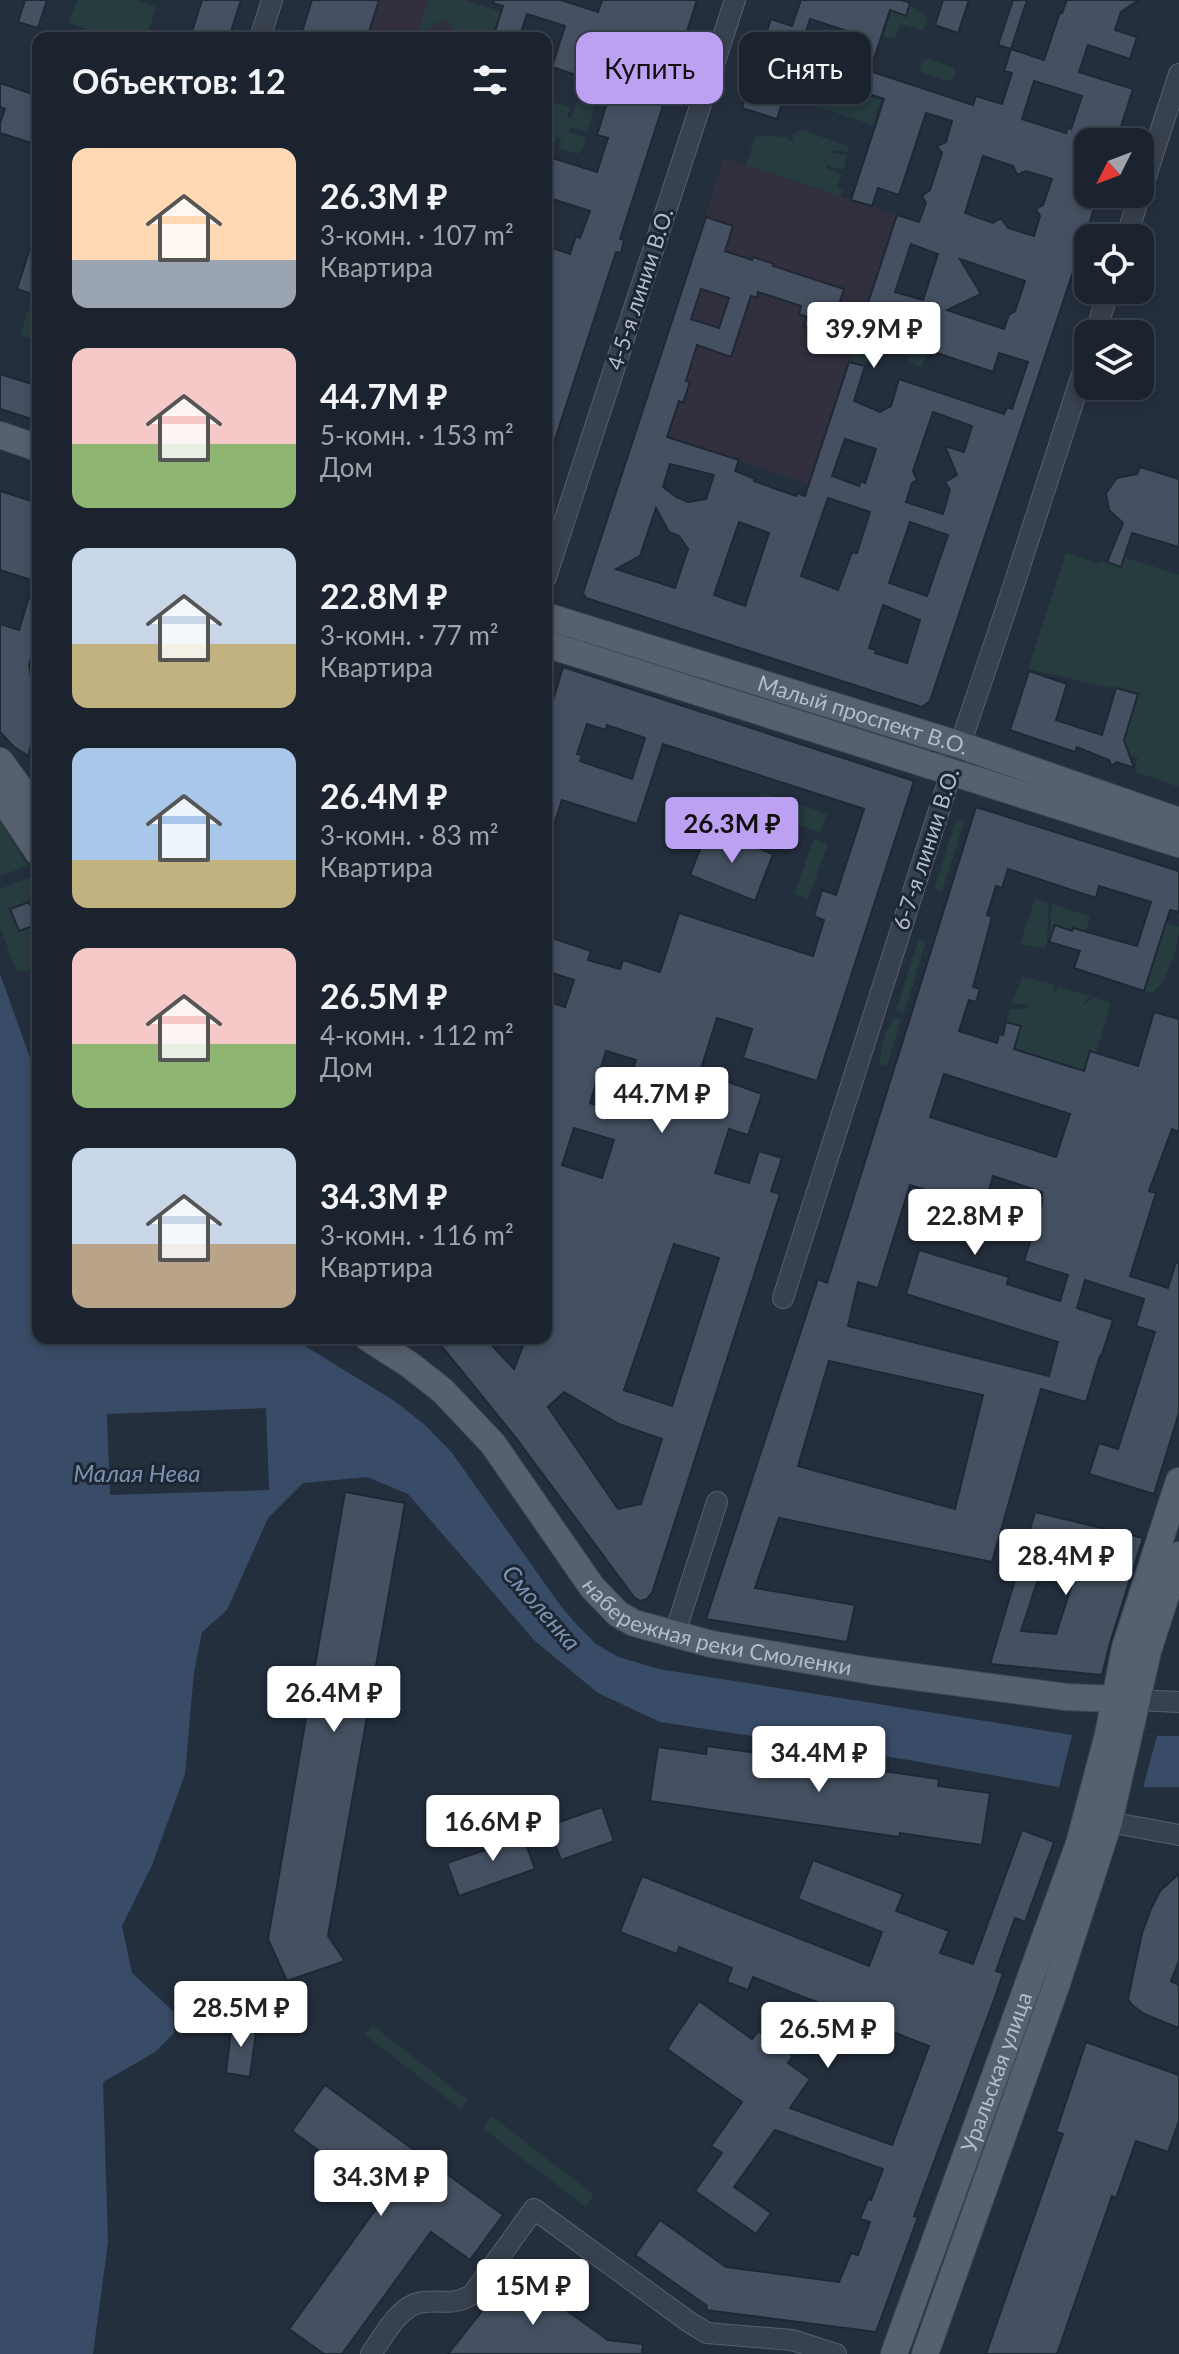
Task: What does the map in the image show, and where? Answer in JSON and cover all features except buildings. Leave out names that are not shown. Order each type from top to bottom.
[{"type":"main road","points":[[0,435],[32,446]]},
{"type":"main road","points":[[0,453],[32,464]]},
{"type":"main road","name":"Малый проспект В.О.","points":[[552,618],[960,745],[1179,821]]},
{"type":"main road","name":"Малый проспект В.О.","points":[[552,646],[1179,844]]},
{"type":"main road","points":[[0,761],[32,805]]},
{"type":"main road","points":[[0,795],[32,843]]},
{"type":"main road","name":"набережная реки Смоленки","points":[[377,1344],[443,1391],[493,1444],[604,1602],[634,1623],[674,1636],[871,1671],[1066,1697],[1126,1700]]},
{"type":"main road","points":[[1126,1700],[1125,1648],[1179,1481]]},
{"type":"main road","points":[[1106,1788],[1126,1700],[1148,1651],[1179,1555]]},
{"type":"main road","name":"Уральская улица","points":[[925,2354],[1053,1994],[1109,1822],[1106,1788]]},
{"type":"main road","name":"Уральская улица","points":[[894,2354],[1079,1844],[1106,1788]]},
{"type":"street","points":[[262,32],[272,0]]},
{"type":"street","name":"4-5-я линии В.О.","points":[[552,559],[735,0]]},
{"type":"street","points":[[1131,224],[1179,74]]},
{"type":"street","name":"6-7-я линии В.О.","points":[[783,1298],[1074,399]]},
{"type":"street","points":[[674,1636],[717,1502]]},
{"type":"street","name":"набережная реки Смоленки","points":[[1126,1700],[1179,1702]]},
{"type":"street","points":[[1109,1822],[1179,1835]]},
{"type":"street","points":[[371,2354],[410,2305],[422,2301],[459,2302],[473,2294],[534,2209],[707,2333],[792,2340],[836,2354]]},
{"type":"shaded area","points":[[312,0],[466,0],[501,11],[495,32],[302,32]]},
{"type":"shaded area","points":[[724,158],[897,215],[808,484],[637,427]]},
{"type":"green space","points":[[77,0],[135,0],[156,7],[148,32],[89,32],[69,23]]},
{"type":"green space","points":[[428,0],[465,0],[500,12],[494,32],[454,32],[452,26],[442,20],[433,25],[430,32],[419,30]]},
{"type":"green space","points":[[910,5],[928,18],[923,31],[901,24],[896,36],[883,36],[891,12],[906,16]]},
{"type":"green space","points":[[930,59],[953,68],[956,73],[954,78],[946,81],[922,72],[920,64]]},
{"type":"green space","points":[[871,97],[881,100],[873,125],[809,104],[871,104]]},
{"type":"green space","points":[[552,102],[570,107],[567,117],[571,119],[576,104],[595,107],[587,132],[570,127],[569,132],[586,137],[582,150],[577,154],[558,148],[561,138],[557,137],[552,152]]},
{"type":"green space","points":[[802,130],[848,146],[849,152],[831,152],[847,156],[843,170],[827,165],[826,168],[841,174],[837,188],[843,190],[841,196],[746,165],[756,135],[787,137],[790,141],[794,140],[792,135]]},
{"type":"green space","points":[[29,305],[32,306],[32,339],[20,336]]},
{"type":"green space","points":[[866,309],[934,331],[922,367],[906,361],[916,331],[881,319],[865,366],[849,362]]},
{"type":"green space","points":[[1066,553],[1121,567],[1124,557],[1179,575],[1179,787],[1134,771],[1138,758],[1129,755],[1123,745],[1137,694],[1028,669]]},
{"type":"green space","points":[[761,792],[827,814],[820,832],[755,811]]},
{"type":"green space","points":[[956,820],[964,822],[942,891],[934,889]]},
{"type":"green space","points":[[0,821],[28,866],[0,876]]},
{"type":"green space","points":[[814,839],[828,844],[808,899],[794,894]]},
{"type":"green space","points":[[32,876],[32,909],[29,902],[11,910],[19,931],[32,926],[32,970],[17,972],[0,928],[0,889]]},
{"type":"green space","points":[[1035,899],[1049,903],[1044,949],[1020,944]]},
{"type":"green space","points":[[1052,904],[1090,916],[1085,935],[1055,925],[1049,942]]},
{"type":"green space","points":[[1166,923],[1179,927],[1177,944],[1167,973],[1151,993],[1144,991]]},
{"type":"green space","points":[[919,938],[926,941],[904,1013],[896,1010]]},
{"type":"green space","points":[[1022,976],[1055,985],[1052,998],[1058,986],[1090,996],[1081,1007],[1093,997],[1111,1003],[1096,1053],[1084,1071],[1000,1044],[1014,1038],[1002,1035],[1004,1029],[1019,1033],[1021,1027],[1006,1022],[1010,1009],[1027,1009],[1028,1004],[1012,1004]]},
{"type":"green space","points":[[894,1017],[901,1019],[887,1066],[879,1064],[885,1034]]},
{"type":"green space","points":[[372,2025],[468,2100],[461,2109],[365,2035]]},
{"type":"green space","points":[[492,2116],[594,2195],[585,2207],[483,2128]]},
{"type":"water","name":"Малая Нева","points":[[0,974],[32,1063],[32,1344],[302,1344],[396,1402],[425,1425],[452,1453],[560,1605],[596,1644],[618,1657],[659,1669],[1072,1735],[1179,1736],[1179,1787],[1059,1787],[903,1759],[660,1722],[598,1693],[534,1640],[408,1494],[367,1477],[303,1483],[268,1518],[227,1610],[202,1632],[194,1672],[185,1774],[152,1865],[122,1926],[132,1973],[173,2011],[174,2033],[155,2052],[103,2082],[108,2242],[93,2354],[0,2354]]},
{"type":"pier","points":[[266,1408],[269,1490],[110,1495],[107,1414]]},
{"type":"pier","points":[[1072,1735],[1157,1736],[1143,1788],[1059,1787]]},
{"type":"water label","name":"Смоленка","points":[[541,1608]]}]
